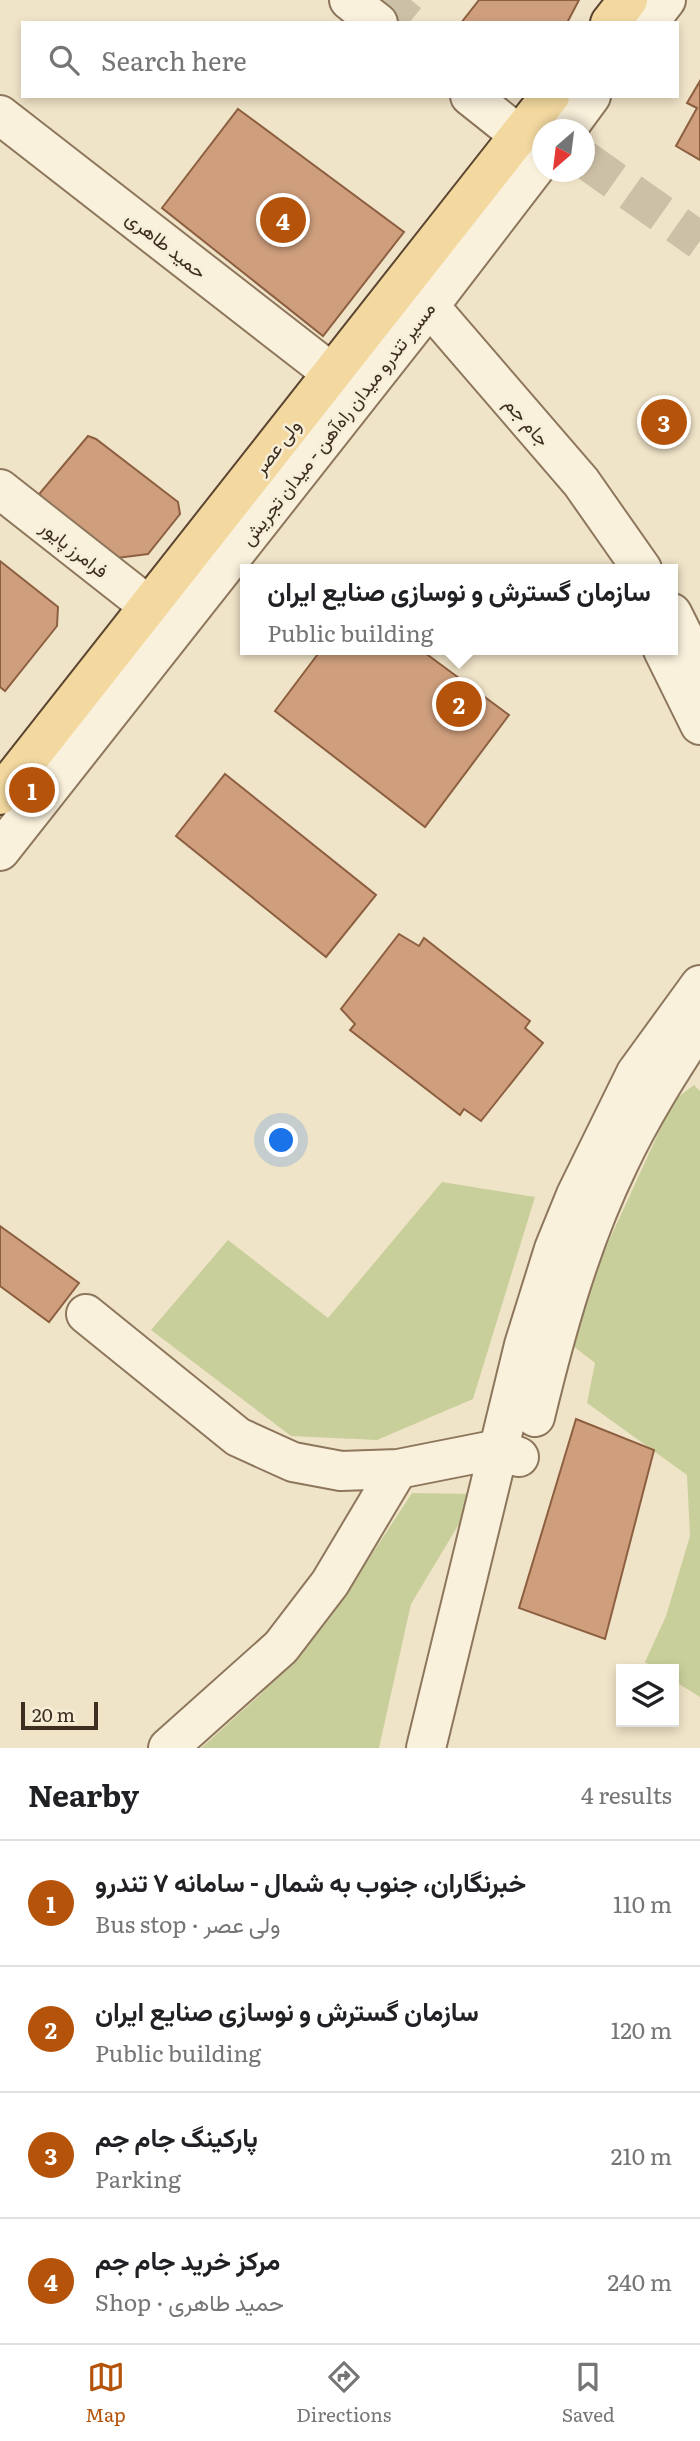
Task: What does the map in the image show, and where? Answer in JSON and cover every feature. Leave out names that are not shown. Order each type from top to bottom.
[{"type":"main road","points":[[612,21],[628,0]]},
{"type":"main road","name":"ولی عصر","points":[[0,794],[333,374],[411,301],[531,147],[549,98]]},
{"type":"street","points":[[349,0],[375,21]]},
{"type":"street","points":[[650,21],[666,0]]},
{"type":"street","points":[[472,98],[531,147]]},
{"type":"street","points":[[574,119],[590,98]]},
{"type":"street","name":"حمید طاهری","points":[[0,114],[333,374]]},
{"type":"street","name":"جام جم","points":[[411,301],[638,564]]},
{"type":"street","name":"مسیر تندرو میدان راه‌آهن - میدان تجریش","points":[[0,851],[411,301]]},
{"type":"street","name":"فرامرز پایور","points":[[0,488],[150,607]]},
{"type":"street","name":"جام جم","points":[[575,489],[619,564]]},
{"type":"street","points":[[678,623],[700,669]]},
{"type":"street","points":[[665,655],[700,725]]},
{"type":"street","points":[[426,1748],[512,1454],[584,1247],[655,1069],[700,985]]},
{"type":"street","points":[[655,1069],[700,1024]]},
{"type":"street","points":[[86,1314],[238,1437],[293,1462],[341,1471],[398,1469],[512,1454]]},
{"type":"street","points":[[452,1748],[512,1454]]},
{"type":"street","points":[[169,1748],[281,1647],[330,1583],[398,1469]]},
{"type":"green space","points":[[694,1085],[700,1091],[700,1697],[679,1684],[679,1664],[645,1662],[666,1616],[690,1536],[687,1475],[587,1403],[595,1363],[564,1339],[673,1101]]},
{"type":"green space","points":[[442,1182],[535,1197],[473,1399],[377,1440],[291,1436],[151,1330],[228,1240],[328,1318]]},
{"type":"green space","points":[[412,1493],[477,1494],[411,1604],[379,1748],[201,1748],[260,1695],[337,1607]]},
{"type":"building","points":[[479,0],[579,0],[568,21],[463,21]]},
{"type":"building","points":[[700,81],[700,160],[676,146],[697,108],[687,103]]},
{"type":"building","points":[[238,109],[404,232],[323,336],[162,208]]},
{"type":"building","points":[[88,436],[96,439],[178,502],[180,514],[148,554],[117,558],[41,499],[40,493]]},
{"type":"building","points":[[0,561],[58,607],[57,626],[5,691],[0,687]]},
{"type":"building","points":[[317,655],[428,655],[509,715],[425,827],[275,711]]},
{"type":"building","points":[[225,774],[376,895],[326,957],[176,836]]},
{"type":"building","points":[[399,934],[419,946],[424,938],[530,1021],[525,1028],[543,1043],[481,1121],[464,1109],[460,1115],[350,1030],[355,1024],[341,1009]]},
{"type":"building","points":[[0,1226],[79,1283],[49,1322],[0,1286]]},
{"type":"building","points":[[576,1419],[654,1450],[605,1639],[519,1608]]},
{"type":"tunnel","points":[[381,0],[407,21]]},
{"type":"tunnel","points":[[595,167],[700,241]]},
{"type":"place","name":"مرکز خرید جام جم","points":[[283,220]]},
{"type":"place","name":"پارکینگ جام جم","points":[[664,422]]},
{"type":"place","name":"سازمان گسترش و نوسازی صنایع ایران","points":[[459,704]]},
{"type":"place","name":"خبرنگاران، جنوب به شمال - سامانه ۷ تندرو","points":[[32,790]]}]
